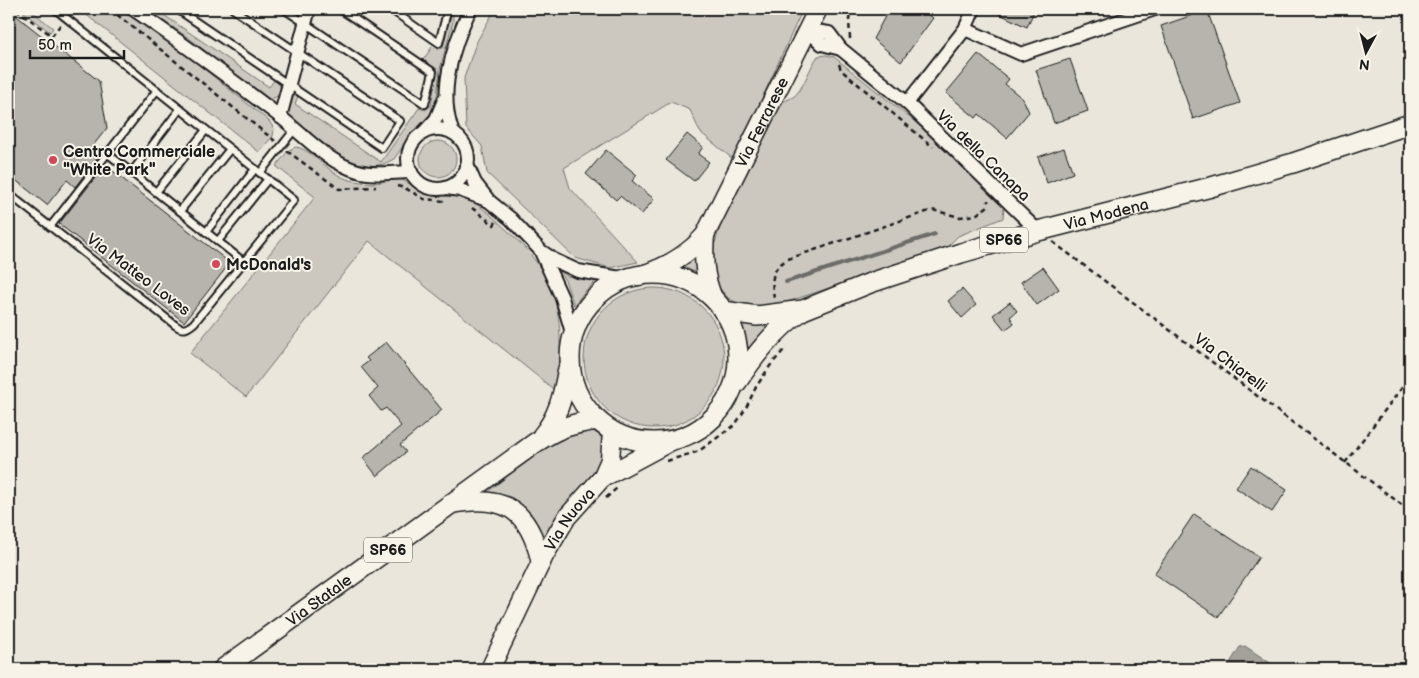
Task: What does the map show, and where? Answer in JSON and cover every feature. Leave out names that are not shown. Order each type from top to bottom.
[{"type":"main road","name":"Via Ferrarese","points":[[633,277],[677,260],[705,235],[818,9]]},
{"type":"main road","name":"Via Modena","points":[[733,388],[738,352],[732,328],[718,305],[703,290],[680,278],[659,274],[633,277],[615,284],[596,296],[579,320],[573,336],[569,361],[578,394],[587,410],[612,432],[637,441],[651,443],[673,440],[694,432],[717,414],[778,321],[803,310],[908,270],[1038,231],[1211,187],[1293,163],[1410,124]]},
{"type":"main road","name":"Via Ferrarese","points":[[705,235],[704,272],[718,305]]},
{"type":"main road","name":"Via Modena","points":[[718,305],[778,321]]},
{"type":"main road","name":"Via Statale","points":[[536,443],[552,424],[558,412],[569,361]]},
{"type":"main road","name":"Via Statale","points":[[223,669],[536,443],[572,424],[597,420]]},
{"type":"main road","name":"Via Nuova","points":[[490,669],[550,544],[567,517],[602,478],[610,460],[612,432]]},
{"type":"main road","name":"Via Nuova","points":[[602,478],[673,440]]},
{"type":"main road","name":"Via Nuova","points":[[451,504],[489,500],[506,505],[514,510],[534,538],[541,563]]},
{"type":"street","points":[[133,9],[207,61],[333,160],[356,171],[370,174],[411,172]]},
{"type":"street","points":[[280,117],[309,9]]},
{"type":"street","points":[[453,133],[447,114],[447,93],[455,48],[470,9]]},
{"type":"street","points":[[907,102],[965,29],[974,9]]},
{"type":"street","points":[[965,29],[1021,54],[1155,9]]},
{"type":"street","name":"Via della Canapa","points":[[808,30],[829,33],[843,51],[907,102],[1038,231]]},
{"type":"street","points":[[447,93],[436,118],[411,145],[408,154],[411,172],[422,184],[430,188],[460,190],[489,201]]},
{"type":"street","points":[[424,132],[434,129],[444,130],[453,133],[459,138],[467,150],[467,165],[475,183],[489,201],[511,220],[541,251],[564,266],[578,271],[633,277]]},
{"type":"street","points":[[380,173],[400,162],[408,154]]},
{"type":"street","points":[[447,188],[460,179],[467,165]]},
{"type":"street","points":[[541,251],[562,298],[573,336]]},
{"type":"lane","name":"Via Matteo Loves","points":[[9,194],[175,325],[183,329],[187,329],[194,323],[294,200],[55,9]]},
{"type":"lane","points":[[177,9],[382,148],[400,121],[233,9]]},
{"type":"lane","points":[[284,9],[425,104],[433,72],[340,9]]},
{"type":"lane","points":[[390,9],[440,43],[446,12],[442,9]]},
{"type":"lane","points":[[50,227],[157,90]]},
{"type":"lane","points":[[131,173],[180,109]]},
{"type":"lane","points":[[206,232],[295,129]]},
{"type":"lane","points":[[156,192],[206,130]]},
{"type":"lane","points":[[180,211],[230,149]]},
{"type":"lane","points":[[107,153],[244,262]]},
{"type":"lane","points":[[218,241],[268,179]]},
{"type":"path","points":[[16,9],[52,36],[66,18]]},
{"type":"path","points":[[852,9],[848,19],[841,70],[937,151]]},
{"type":"path","points":[[660,464],[699,451],[735,425],[756,387],[783,351],[772,277],[775,269],[781,263],[932,210],[960,217],[976,215],[988,206],[988,194]]},
{"type":"path","name":"Via Chiarelli","points":[[1038,231],[1410,511]]},
{"type":"path","points":[[1345,463],[1410,377]]},
{"type":"path","points":[[603,500],[622,484]]},
{"type":"shaded area","points":[[20,9],[29,9],[53,28],[50,32]]},
{"type":"shaded area","points":[[79,9],[119,9],[183,52],[269,121],[274,129],[273,136],[259,152]]},
{"type":"shaded area","points":[[146,9],[155,9],[269,87],[275,79],[280,87],[278,96],[269,100],[264,97],[190,39]]},
{"type":"shaded area","points":[[451,9],[453,9],[453,22],[440,69],[436,107],[427,123],[409,138],[394,159],[384,164],[372,166],[350,162],[339,157],[286,114],[291,97],[295,94],[298,96],[295,104],[381,162],[419,108],[425,110],[431,106],[437,70],[423,60],[432,47],[443,48]]},
{"type":"shaded area","points":[[495,9],[796,9],[801,13],[734,160],[700,132],[690,110],[671,102],[564,168],[570,188],[638,262],[610,268],[575,258],[487,173],[482,146],[466,128],[464,78],[476,43]]},
{"type":"shaded area","points":[[818,56],[834,57],[914,121],[960,161],[1001,202],[1004,208],[1003,218],[958,236],[945,249],[784,303],[763,308],[744,307],[728,298],[716,284],[712,252],[723,218],[778,104],[797,94]]},
{"type":"shaded area","points":[[438,141],[451,146],[456,159],[451,172],[438,177],[425,172],[420,159],[425,146]]},
{"type":"shaded area","points":[[296,147],[308,152],[342,177],[370,183],[399,179],[428,195],[459,197],[469,200],[499,222],[526,249],[540,267],[550,285],[559,323],[560,344],[557,392],[369,241],[246,397],[190,353],[315,197],[276,166],[289,150]]},
{"type":"shaded area","points":[[699,251],[699,274],[679,265]]},
{"type":"shaded area","points":[[558,270],[567,276],[596,281],[574,305],[565,280]]},
{"type":"shaded area","points":[[654,288],[668,289],[681,293],[693,299],[704,308],[713,319],[719,331],[723,344],[723,372],[719,385],[713,397],[704,408],[693,417],[681,423],[668,427],[654,428],[640,427],[627,423],[615,417],[604,408],[595,397],[589,385],[585,372],[584,358],[585,344],[589,331],[595,319],[604,308],[615,299],[627,293],[640,289]]},
{"type":"shaded area","points":[[742,323],[756,325],[773,325],[749,351]]},
{"type":"shaded area","points":[[587,428],[599,434],[605,447],[599,466],[566,504],[542,538],[484,494],[566,433]]},
{"type":"shaded area","points":[[1245,646],[1279,669],[1226,669],[1240,647]]},
{"type":"building","points":[[889,9],[921,9],[933,18],[901,62],[873,39]]},
{"type":"building","points":[[989,9],[1035,9],[1027,27]]},
{"type":"building","points":[[9,10],[99,81],[107,128],[88,152],[97,159],[75,187],[67,180],[47,205],[9,175]]},
{"type":"building","points":[[1207,10],[1240,103],[1193,119],[1161,26]]},
{"type":"building","points":[[978,54],[1009,79],[1005,84],[1023,99],[1029,112],[1007,138],[979,114],[976,118],[946,93]]},
{"type":"building","points":[[1070,59],[1088,111],[1054,123],[1036,70]]},
{"type":"building","points":[[687,134],[703,147],[698,154],[709,162],[694,181],[666,160]]},
{"type":"building","points":[[1064,148],[1073,173],[1047,183],[1038,157]]},
{"type":"building","points":[[606,150],[637,175],[632,181],[654,199],[642,214],[620,196],[616,200],[586,174]]},
{"type":"building","points":[[105,165],[230,263],[184,322],[59,224]]},
{"type":"building","points":[[1043,267],[1059,289],[1037,305],[1021,282]]},
{"type":"building","points":[[962,289],[976,305],[962,318],[948,301]]},
{"type":"building","points":[[1010,302],[1017,311],[1010,317],[1014,323],[1005,330],[993,315]]},
{"type":"building","points":[[386,342],[442,410],[400,445],[406,452],[377,476],[363,458],[401,426],[386,408],[381,411],[369,396],[378,388],[361,367],[369,361],[366,358]]},
{"type":"building","points":[[1251,466],[1287,490],[1272,512],[1236,488]]},
{"type":"building","points":[[1194,514],[1259,557],[1218,617],[1154,574]]},
{"type":"waterway","points":[[786,282],[935,234]]},
{"type":"place","name":"Centro Commerciale \"White Park\"","points":[[53,160]]},
{"type":"place","name":"McDonald's","points":[[216,264]]}]
